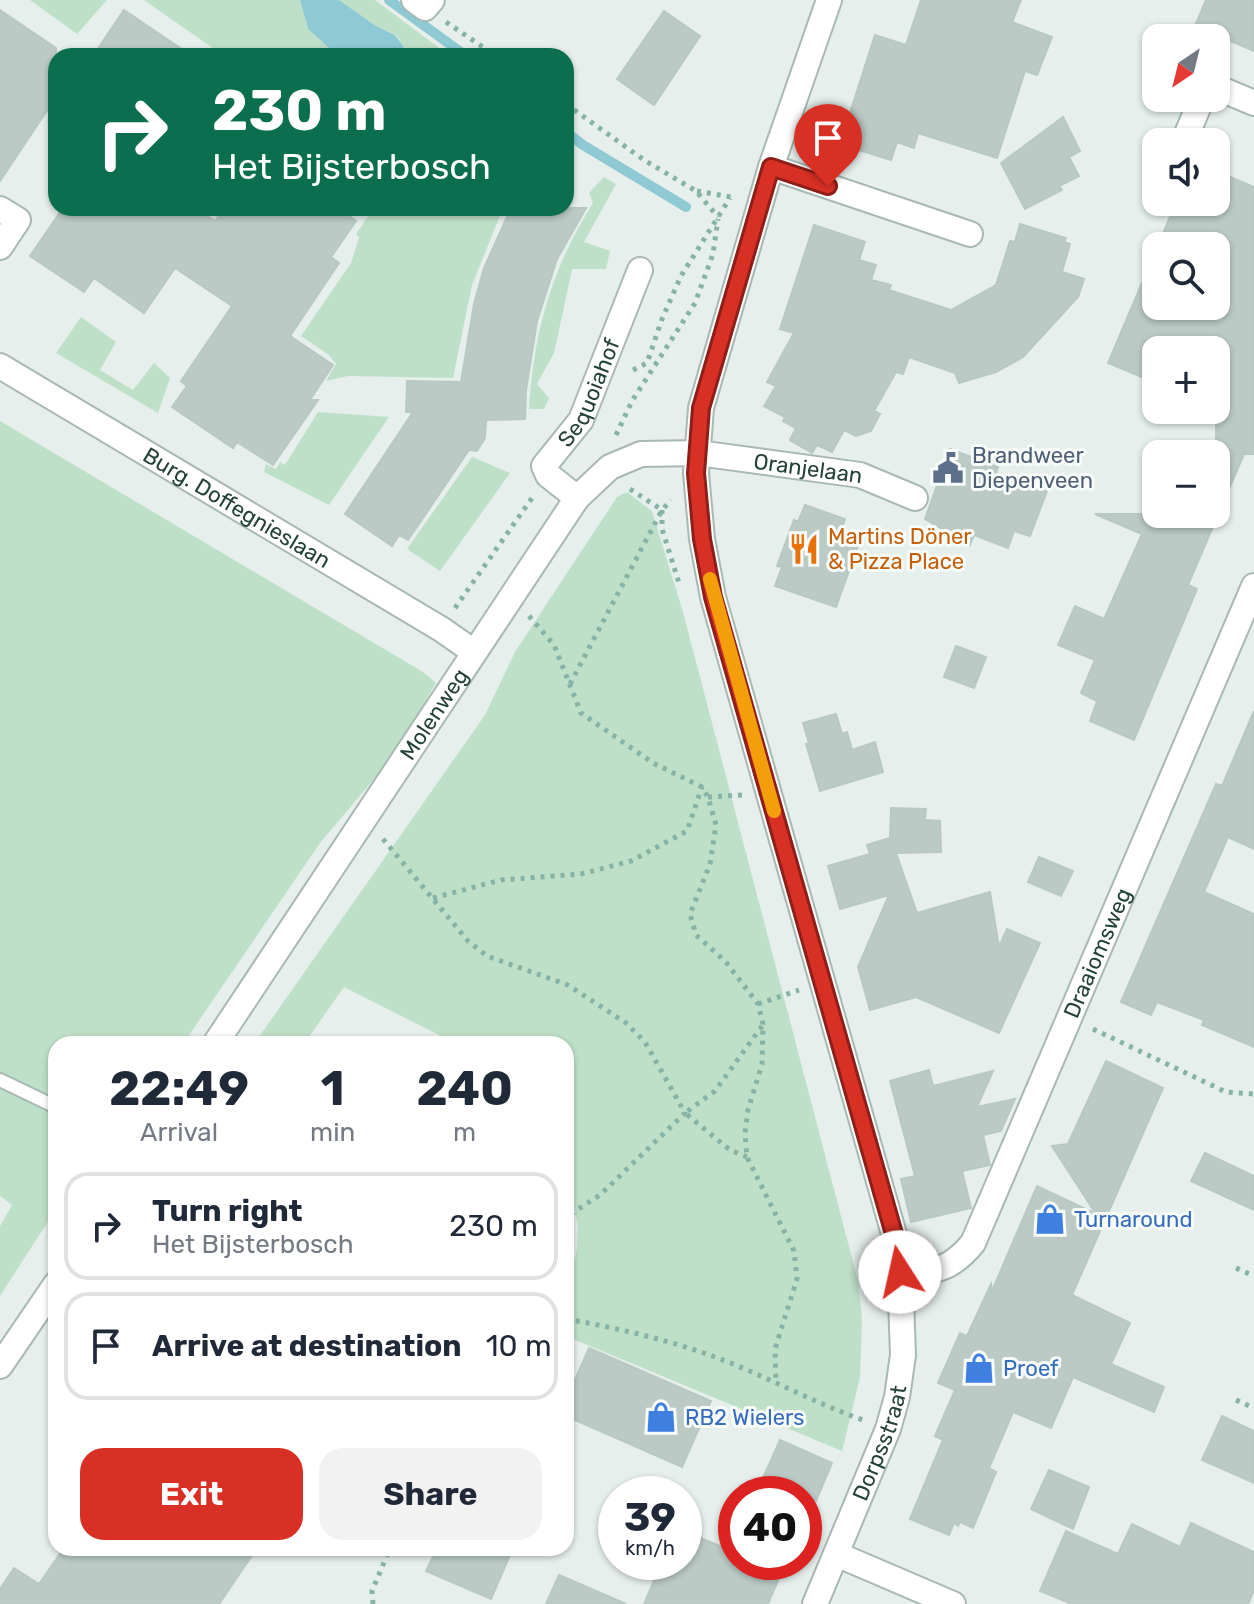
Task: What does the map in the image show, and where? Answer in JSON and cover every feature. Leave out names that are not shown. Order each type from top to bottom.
[{"type":"street","points":[[829,0],[771,167],[701,408],[696,473],[702,539],[713,597],[896,1241],[900,1272]]},
{"type":"street","points":[[1230,93],[1254,103]]},
{"type":"street","points":[[771,167],[970,234]]},
{"type":"street","points":[[0,209],[18,220],[0,247]]},
{"type":"street","name":"Sequoiahof","points":[[577,498],[548,475],[544,466],[581,420],[640,270]]},
{"type":"street","name":"Burg. Doffegnieslaan","points":[[0,366],[441,629],[474,652]]},
{"type":"street","name":"Molenweg","points":[[220,1036],[577,498],[610,467],[641,454],[698,453]]},
{"type":"street","name":"Oranjelaan","points":[[698,453],[860,475],[915,498]]},
{"type":"street","name":"Draaiomsweg","points":[[900,1272],[930,1272],[947,1267],[960,1259],[973,1243],[1068,1018],[1246,626],[1254,586]]},
{"type":"street","name":"Dorpsstraat","points":[[815,1604],[888,1429],[897,1397],[903,1355],[900,1272]]},
{"type":"street","points":[[0,1366],[48,1296]]},
{"type":"street","points":[[836,1554],[953,1604]]},
{"type":"lane","points":[[0,1080],[48,1103]]},
{"type":"path","points":[[424,3],[485,48]]},
{"type":"path","points":[[574,110],[644,160],[696,191],[719,217],[713,254],[695,303],[632,401],[613,441],[610,467]]},
{"type":"path","points":[[696,191],[762,198]]},
{"type":"path","points":[[569,685],[662,510]]},
{"type":"path","points":[[509,600],[528,615],[554,645],[581,713],[653,763],[702,787],[708,797],[716,825],[710,864],[690,914],[696,935],[726,962],[758,1004],[763,1024],[762,1064],[748,1110],[745,1133],[747,1157],[794,1251],[797,1279],[775,1349],[776,1382]]},
{"type":"path","points":[[433,898],[501,880],[581,874],[631,861],[687,831],[702,787]]},
{"type":"path","points":[[708,797],[742,795]]},
{"type":"path","points":[[383,838],[468,941],[487,956],[568,985],[626,1023],[645,1042],[685,1113],[730,1150],[747,1157]]},
{"type":"path","points":[[758,1004],[799,990]]},
{"type":"path","points":[[1068,1018],[1226,1092],[1254,1094]]},
{"type":"path","points":[[574,1212],[600,1195],[685,1113],[715,1091],[763,1024]]},
{"type":"path","points":[[1236,1268],[1254,1276]]},
{"type":"path","points":[[574,1320],[703,1353],[776,1382],[815,1403],[888,1429]]},
{"type":"path","points":[[1236,1400],[1254,1408]]},
{"type":"path","points":[[373,1604],[372,1591],[387,1556]]},
{"type":"green space","points":[[30,0],[107,0],[77,34]]},
{"type":"green space","points":[[144,0],[300,0],[308,29],[329,48],[213,48]]},
{"type":"green space","points":[[339,0],[375,0],[439,48],[403,48],[396,35],[376,26]]},
{"type":"green space","points":[[604,177],[616,184],[584,242],[610,251],[606,269],[572,269],[554,353],[537,384],[549,398],[544,409],[529,409],[535,353],[547,302],[566,252],[593,203],[589,193]]},
{"type":"green space","points":[[368,216],[500,216],[472,285],[453,378],[348,376],[326,381],[336,364],[329,355],[301,336],[351,263],[359,237],[356,234]]},
{"type":"green space","points":[[81,317],[116,342],[100,370],[133,390],[154,363],[170,378],[158,413],[56,353]]},
{"type":"green space","points":[[318,412],[389,417],[329,505],[264,472],[266,464],[276,469],[280,462],[285,465]]},
{"type":"green space","points":[[0,421],[423,672],[436,683],[391,759],[320,843],[188,1036],[48,1036],[48,1221],[0,1296],[0,1226],[12,1205],[0,1196]]},
{"type":"green space","points":[[472,457],[510,473],[440,571],[407,549]]},
{"type":"green space","points":[[627,492],[652,511],[683,612],[858,1281],[862,1319],[860,1378],[842,1451],[574,1339],[574,1264],[578,1225],[574,1208],[574,1036],[441,1036],[344,987],[310,1036],[260,1036],[485,715],[515,652],[617,497]]},
{"type":"water","points":[[300,0],[339,0],[376,26],[395,35],[403,48],[329,48],[308,29]]},
{"type":"building","points":[[921,0],[1021,0],[1012,22],[1052,37],[1037,75],[1025,71],[997,158],[918,133],[914,148],[897,142],[891,160],[840,144],[875,35],[906,45]]},
{"type":"building","points":[[1206,0],[1254,0],[1254,51],[1230,41],[1230,24],[1196,24]]},
{"type":"building","points":[[0,10],[56,48],[48,48],[48,109],[0,181]]},
{"type":"building","points":[[124,10],[180,48],[98,48]]},
{"type":"building","points":[[664,11],[700,36],[654,105],[617,79]]},
{"type":"building","points":[[1063,117],[1080,151],[1069,157],[1079,176],[1059,186],[1062,190],[1025,209],[1001,163]]},
{"type":"building","points":[[1230,177],[1254,187],[1254,454],[1244,454],[1230,487],[1230,440],[1216,440],[1216,424],[1230,424],[1230,336],[1142,336],[1142,377],[1108,363],[1142,283],[1142,320],[1230,320],[1230,232],[1164,231],[1170,216],[1230,216]]},
{"type":"building","points":[[574,208],[586,208],[557,259],[537,321],[526,390],[525,419],[486,420],[485,438],[477,451],[469,450],[408,540],[399,535],[392,546],[345,514],[413,412],[406,412],[407,381],[461,382],[474,304],[484,268],[507,216],[574,216]]},
{"type":"building","points":[[58,216],[208,216],[215,221],[218,216],[349,216],[356,221],[331,257],[339,263],[290,336],[333,365],[310,400],[318,400],[273,465],[237,442],[233,448],[172,407],[187,386],[181,381],[232,306],[175,268],[144,313],[94,278],[84,292],[30,256]]},
{"type":"building","points":[[1020,224],[1066,238],[1064,242],[1070,244],[1062,272],[1084,279],[1078,297],[1023,357],[996,372],[959,383],[955,373],[909,357],[903,374],[896,372],[874,411],[880,414],[871,431],[856,436],[844,430],[832,452],[817,445],[812,453],[790,440],[796,428],[783,421],[785,417],[764,406],[776,386],[767,382],[794,333],[780,329],[814,225],[865,242],[859,260],[876,265],[871,280],[891,285],[889,290],[951,310],[996,285],[1010,241],[1015,242]]},
{"type":"building","points":[[950,449],[998,467],[996,473],[1047,491],[1030,536],[1014,531],[1008,548],[974,535],[970,545],[925,519]]},
{"type":"building","points":[[805,505],[845,519],[838,539],[858,546],[836,607],[775,586],[782,567],[777,566],[794,520],[798,522]]},
{"type":"building","points":[[1095,514],[1142,514],[1142,528],[1212,528],[1188,585],[1197,589],[1134,740],[1090,721],[1097,701],[1081,693],[1095,660],[1058,645],[1075,606],[1104,619],[1142,534]]},
{"type":"building","points":[[956,646],[986,657],[974,688],[944,677]]},
{"type":"building","points":[[1254,711],[1254,849],[1228,837],[1204,892],[1254,914],[1254,1047],[1202,1025],[1204,1020],[1157,1002],[1151,1015],[1121,1002],[1216,784],[1222,786]]},
{"type":"building","points":[[836,714],[842,734],[847,732],[852,750],[875,742],[883,772],[820,791],[803,723]]},
{"type":"building","points":[[891,808],[926,809],[925,820],[940,821],[941,852],[896,853],[917,913],[990,892],[999,947],[1007,929],[1040,943],[999,1033],[916,997],[870,1010],[858,967],[889,895],[840,909],[828,866],[870,854],[867,845],[890,838]]},
{"type":"building","points":[[1039,857],[1073,871],[1061,896],[1028,882]]},
{"type":"building","points":[[1106,1061],[1163,1088],[1072,1295],[1130,1323],[1111,1364],[1164,1387],[1154,1412],[1073,1377],[1051,1428],[1013,1412],[989,1468],[996,1472],[973,1528],[960,1522],[958,1526],[954,1523],[949,1535],[910,1519],[943,1440],[935,1436],[955,1390],[938,1383],[960,1333],[967,1336],[991,1284],[992,1291],[1037,1186],[1096,1214],[1052,1146],[1068,1144]]},
{"type":"building","points":[[929,1070],[933,1086],[993,1071],[977,1107],[1015,1099],[1001,1131],[983,1135],[990,1165],[962,1171],[971,1208],[911,1222],[901,1179],[915,1176],[890,1081]]},
{"type":"building","points":[[1205,1153],[1254,1176],[1254,1210],[1191,1181]]},
{"type":"building","points":[[589,1348],[711,1401],[682,1467],[574,1420],[574,1382]]},
{"type":"building","points":[[1222,1416],[1254,1431],[1254,1483],[1202,1460]]},
{"type":"building","points":[[780,1440],[832,1463],[822,1487],[822,1476],[764,1476]]},
{"type":"building","points":[[1049,1470],[1089,1487],[1073,1529],[1031,1509]]},
{"type":"building","points":[[1191,1523],[1254,1552],[1254,1590],[1248,1604],[1072,1604],[1040,1591],[1066,1531],[1118,1554],[1132,1524],[1180,1547]]},
{"type":"building","points":[[702,1539],[718,1545],[718,1580],[778,1580],[768,1604],[644,1604],[654,1580],[702,1580]]},
{"type":"building","points":[[58,1556],[252,1556],[219,1604],[0,1604],[0,1589],[14,1568],[39,1584]]},
{"type":"building","points":[[433,1556],[510,1556],[491,1599],[426,1571]]},
{"type":"building","points":[[559,1575],[626,1604],[546,1604]]},
{"type":"waterway","points":[[389,0],[455,48]]},
{"type":"waterway","points":[[574,138],[686,207]]},
{"type":"slow traffic","points":[[710,579],[774,811]]},
{"type":"place","name":"Brandweer Diepenveen","points":[[948,468]]},
{"type":"place","name":"Martins Döner & Pizza Place","points":[[804,549]]},
{"type":"place","name":"Turnaround","points":[[1050,1219]]},
{"type":"place","name":"Proef","points":[[979,1368]]},
{"type":"place","name":"RB2 Wielers","points":[[661,1417]]},
{"type":"route","points":[[828,186],[771,167],[701,408],[696,473],[702,539],[713,597],[896,1241],[900,1272]]}]
